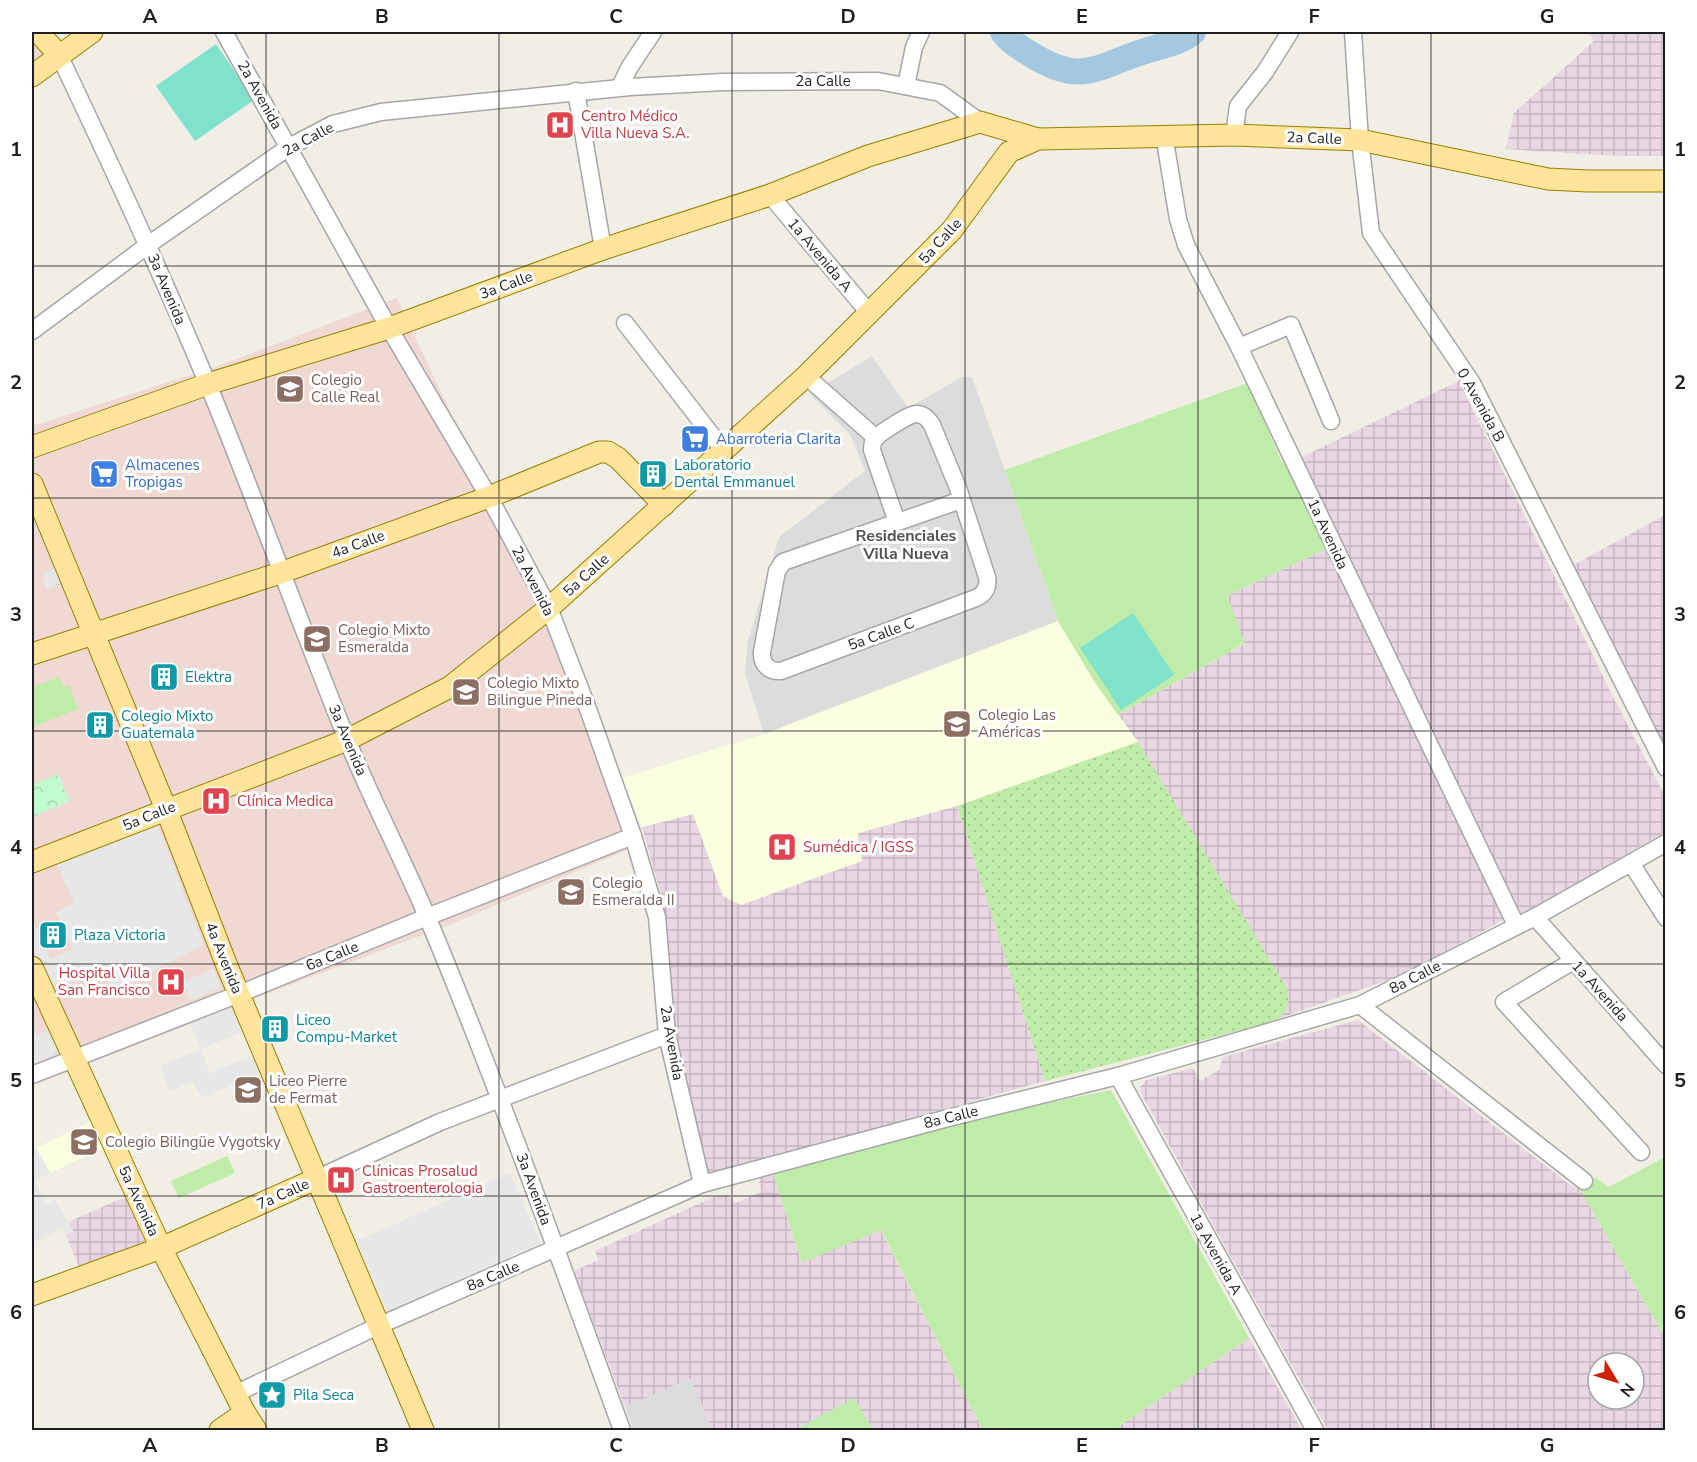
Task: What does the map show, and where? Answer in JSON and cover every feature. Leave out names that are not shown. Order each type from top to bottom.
[{"type":"main road","points":[[38,32],[59,56]]},
{"type":"main road","points":[[32,75],[92,32]]},
{"type":"main road","points":[[989,125],[1005,135],[1009,152]]},
{"type":"main road","name":"2a Calle","points":[[989,125],[1038,139],[1234,135],[1360,140],[1548,179],[1665,181]]},
{"type":"main road","name":"3a Calle","points":[[32,447],[207,384],[389,328],[603,249],[770,195],[868,156],[989,125]]},
{"type":"main road","name":"5a Calle","points":[[32,862],[347,740],[450,687],[549,608],[806,376],[952,230],[1009,152],[1038,139]]},
{"type":"main road","name":"4a Calle","points":[[32,654],[93,632],[283,572],[489,497],[603,452],[612,453],[618,458],[664,505]]},
{"type":"main road","name":"4a Avenida","points":[[32,484],[239,994],[423,1431]]},
{"type":"main road","name":"5a Avenida","points":[[32,967],[161,1248],[250,1422]]},
{"type":"main road","name":"7a Calle","points":[[32,1295],[161,1248],[316,1179]]},
{"type":"main road","points":[[220,1431],[250,1422]]},
{"type":"street","name":"2a Avenida","points":[[224,32],[389,328],[489,497],[549,608],[633,836],[657,917],[667,1035],[702,1184]]},
{"type":"street","points":[[620,87],[629,68],[653,32]]},
{"type":"street","points":[[906,86],[914,47],[921,32]]},
{"type":"street","points":[[1234,135],[1238,106],[1290,32]]},
{"type":"street","name":"0 Avenida B","points":[[1353,32],[1360,140],[1371,233],[1472,383],[1665,768]]},
{"type":"street","name":"3a Avenida","points":[[59,56],[148,245],[207,384],[283,572],[347,740],[427,917],[502,1100],[622,1431]]},
{"type":"street","name":"2a Calle","points":[[32,331],[148,245],[289,147],[333,124],[381,112],[620,87],[775,80],[878,81],[940,93],[989,125]]},
{"type":"street","points":[[576,91],[603,249]]},
{"type":"street","name":"1a Avenida","points":[[1164,135],[1178,219],[1186,245],[1239,347],[1516,926]]},
{"type":"street","name":"1a Avenida A","points":[[770,195],[870,314]]},
{"type":"street","points":[[625,323],[724,451]]},
{"type":"street","points":[[1239,347],[1291,325],[1331,421]]},
{"type":"street","points":[[806,376],[876,438]]},
{"type":"street","points":[[921,414],[932,425],[959,493],[897,522],[872,450],[876,438],[910,415],[921,414]]},
{"type":"street","name":"5a Calle C","points":[[897,522],[783,562],[777,571],[762,652],[763,662],[770,670],[781,671],[981,596],[987,588],[987,577],[959,493]]},
{"type":"street","name":"6a Calle","points":[[32,1075],[633,836]]},
{"type":"street","name":"8a Calle","points":[[235,1394],[378,1326],[702,1184],[948,1118],[1118,1076],[1360,1005],[1535,917],[1665,843]]},
{"type":"street","points":[[1631,863],[1665,918]]},
{"type":"street","name":"1a Avenida","points":[[1535,917],[1665,1065]]},
{"type":"street","points":[[1573,961],[1504,1002],[1641,1152]]},
{"type":"street","points":[[1360,1005],[1584,1181]]},
{"type":"street","name":"7a Calle","points":[[316,1179],[440,1122],[667,1035]]},
{"type":"street","name":"1a Avenida A","points":[[1118,1076],[1315,1431]]},
{"type":"shaded area","points":[[32,32],[59,41],[32,68]]},
{"type":"shaded area","points":[[1589,32],[1665,32],[1665,156],[1618,156],[1506,149],[1514,113],[1594,41]]},
{"type":"shaded area","points":[[397,298],[545,615],[632,848],[449,925],[32,1086],[32,426],[215,367]]},
{"type":"shaded area","name":"Residenciales Villa Nueva","points":[[872,356],[908,408],[962,377],[972,377],[1058,621],[764,734],[745,673],[748,641],[779,537],[865,471],[851,436],[810,394]]},
{"type":"shaded area","points":[[1459,381],[1612,695],[1665,796],[1665,832],[1519,916],[1302,457]]},
{"type":"shaded area","points":[[1665,515],[1665,753],[1570,567]]},
{"type":"shaded area","points":[[1328,548],[1505,919],[1405,974],[1280,1018],[1285,1011],[1138,742],[1118,715],[1244,644],[1227,596]]},
{"type":"shaded area","points":[[56,568],[61,583],[47,589],[42,573]]},
{"type":"shaded area","name":"Colegio Las Américas","points":[[1058,621],[1094,681],[1138,742],[957,806],[858,833],[862,861],[741,905],[723,896],[693,814],[642,827],[622,778],[764,734]]},
{"type":"shaded area","points":[[957,806],[1045,1081],[774,1156],[720,1174],[706,1172],[675,1033],[662,898],[642,827],[693,814],[723,896],[858,833]]},
{"type":"shaded area","points":[[156,822],[204,945],[113,991],[100,963],[49,986],[32,948],[32,922],[50,959],[72,949],[56,912],[74,903],[56,863]]},
{"type":"shaded area","points":[[213,969],[221,988],[190,1000],[183,982]]},
{"type":"shaded area","points":[[233,1003],[244,1031],[201,1049],[189,1021]]},
{"type":"shaded area","points":[[1358,1020],[1570,1185],[1580,1189],[1665,1338],[1665,1430],[1328,1430],[1141,1093],[1140,1087],[1146,1080],[1193,1068],[1200,1081],[1219,1070],[1223,1057]]},
{"type":"shaded area","points":[[32,1025],[37,1035],[52,1029],[57,1044],[55,1055],[32,1064]]},
{"type":"shaded area","points":[[201,1049],[210,1073],[254,1055],[261,1072],[201,1098],[193,1081],[170,1091],[160,1066]]},
{"type":"shaded area","points":[[92,1121],[104,1148],[50,1173],[36,1148]]},
{"type":"shaded area","points":[[36,1148],[50,1173],[34,1181],[47,1204],[56,1200],[73,1232],[66,1235],[63,1228],[32,1243],[32,1151]]},
{"type":"shaded area","name":"Clínicas Prosalud Gastroenterologia","points":[[348,1166],[356,1186],[333,1195],[326,1174]]},
{"type":"shaded area","points":[[510,1173],[540,1243],[387,1311],[357,1241]]},
{"type":"shaded area","points":[[773,1174],[802,1263],[880,1229],[983,1430],[873,1430],[854,1399],[795,1430],[712,1430],[691,1378],[625,1407],[574,1271],[598,1260],[595,1251],[718,1195],[727,1195],[736,1203],[761,1192],[760,1178]]},
{"type":"shaded area","points":[[127,1196],[148,1244],[80,1269],[66,1235],[73,1231],[68,1222]]},
{"type":"shaded area","points":[[1249,1338],[1302,1430],[1114,1430]]},
{"type":"shaded area","points":[[692,1377],[712,1430],[633,1430],[625,1407]]},
{"type":"green space","points":[[216,44],[254,100],[195,141],[156,86]]},
{"type":"green space","points":[[1248,383],[1282,463],[1287,461],[1328,548],[1227,596],[1245,643],[1118,715],[1094,681],[1058,621],[1005,470]]},
{"type":"green space","points":[[1133,613],[1174,675],[1121,710],[1080,648]]},
{"type":"green space","points":[[59,677],[63,687],[69,685],[78,709],[35,726],[32,716],[32,687]]},
{"type":"green space","points":[[1138,742],[1286,987],[1287,1005],[1276,1021],[1045,1081],[957,806]]},
{"type":"green space","points":[[58,774],[70,801],[34,816],[32,785]]},
{"type":"green space","points":[[1111,1090],[1249,1338],[1114,1430],[983,1430],[881,1230],[802,1263],[773,1174],[948,1124]]},
{"type":"green space","points":[[227,1156],[235,1173],[179,1198],[171,1181]]},
{"type":"green space","points":[[1665,1157],[1665,1338],[1580,1189],[1595,1177],[1609,1187]]},
{"type":"green space","points":[[854,1398],[873,1430],[795,1430]]},
{"type":"waterway","points":[[1003,32],[1016,45],[1032,55],[1049,64],[1076,71],[1099,68],[1175,42],[1193,32]]},
{"type":"place","name":"Centro Médico Villa Nueva S.A.","points":[[560,125]]},
{"type":"place","name":"Colegio Calle Real","points":[[290,389]]},
{"type":"place","name":"Abarroteria Clarita","points":[[695,439]]},
{"type":"place","name":"Almacenes Tropigas","points":[[104,474]]},
{"type":"place","name":"Laboratorio Dental Emmanuel","points":[[653,474]]},
{"type":"place","name":"Colegio Mixto Esmeralda","points":[[317,639]]},
{"type":"place","name":"Elektra","points":[[164,677]]},
{"type":"place","name":"Colegio Mixto Bilingue Pineda","points":[[466,692]]},
{"type":"place","name":"Colegio Las Américas","points":[[957,724]]},
{"type":"place","name":"Colegio Mixto Guatemala","points":[[100,725]]},
{"type":"place","name":"Clínica Medica","points":[[216,801]]},
{"type":"place","name":"Sumédica / IGSS","points":[[782,847]]},
{"type":"place","name":"Colegio Esmeralda II","points":[[571,892]]},
{"type":"place","name":"Plaza Victoria","points":[[53,935]]},
{"type":"place","name":"Hospital Villa San Francisco","points":[[171,982]]},
{"type":"place","name":"Liceo Compu-Market","points":[[275,1029]]},
{"type":"place","name":"Liceo Pierre de Fermat","points":[[248,1090]]},
{"type":"place","name":"Colegio Bilingüe Vygotsky","points":[[84,1142]]},
{"type":"place","name":"Clínicas Prosalud Gastroenterologia","points":[[341,1180]]},
{"type":"place","name":"Pila Seca","points":[[272,1395]]},
{"type":"district","name":"Residenciales Villa Nueva","points":[[906,544]]}]
